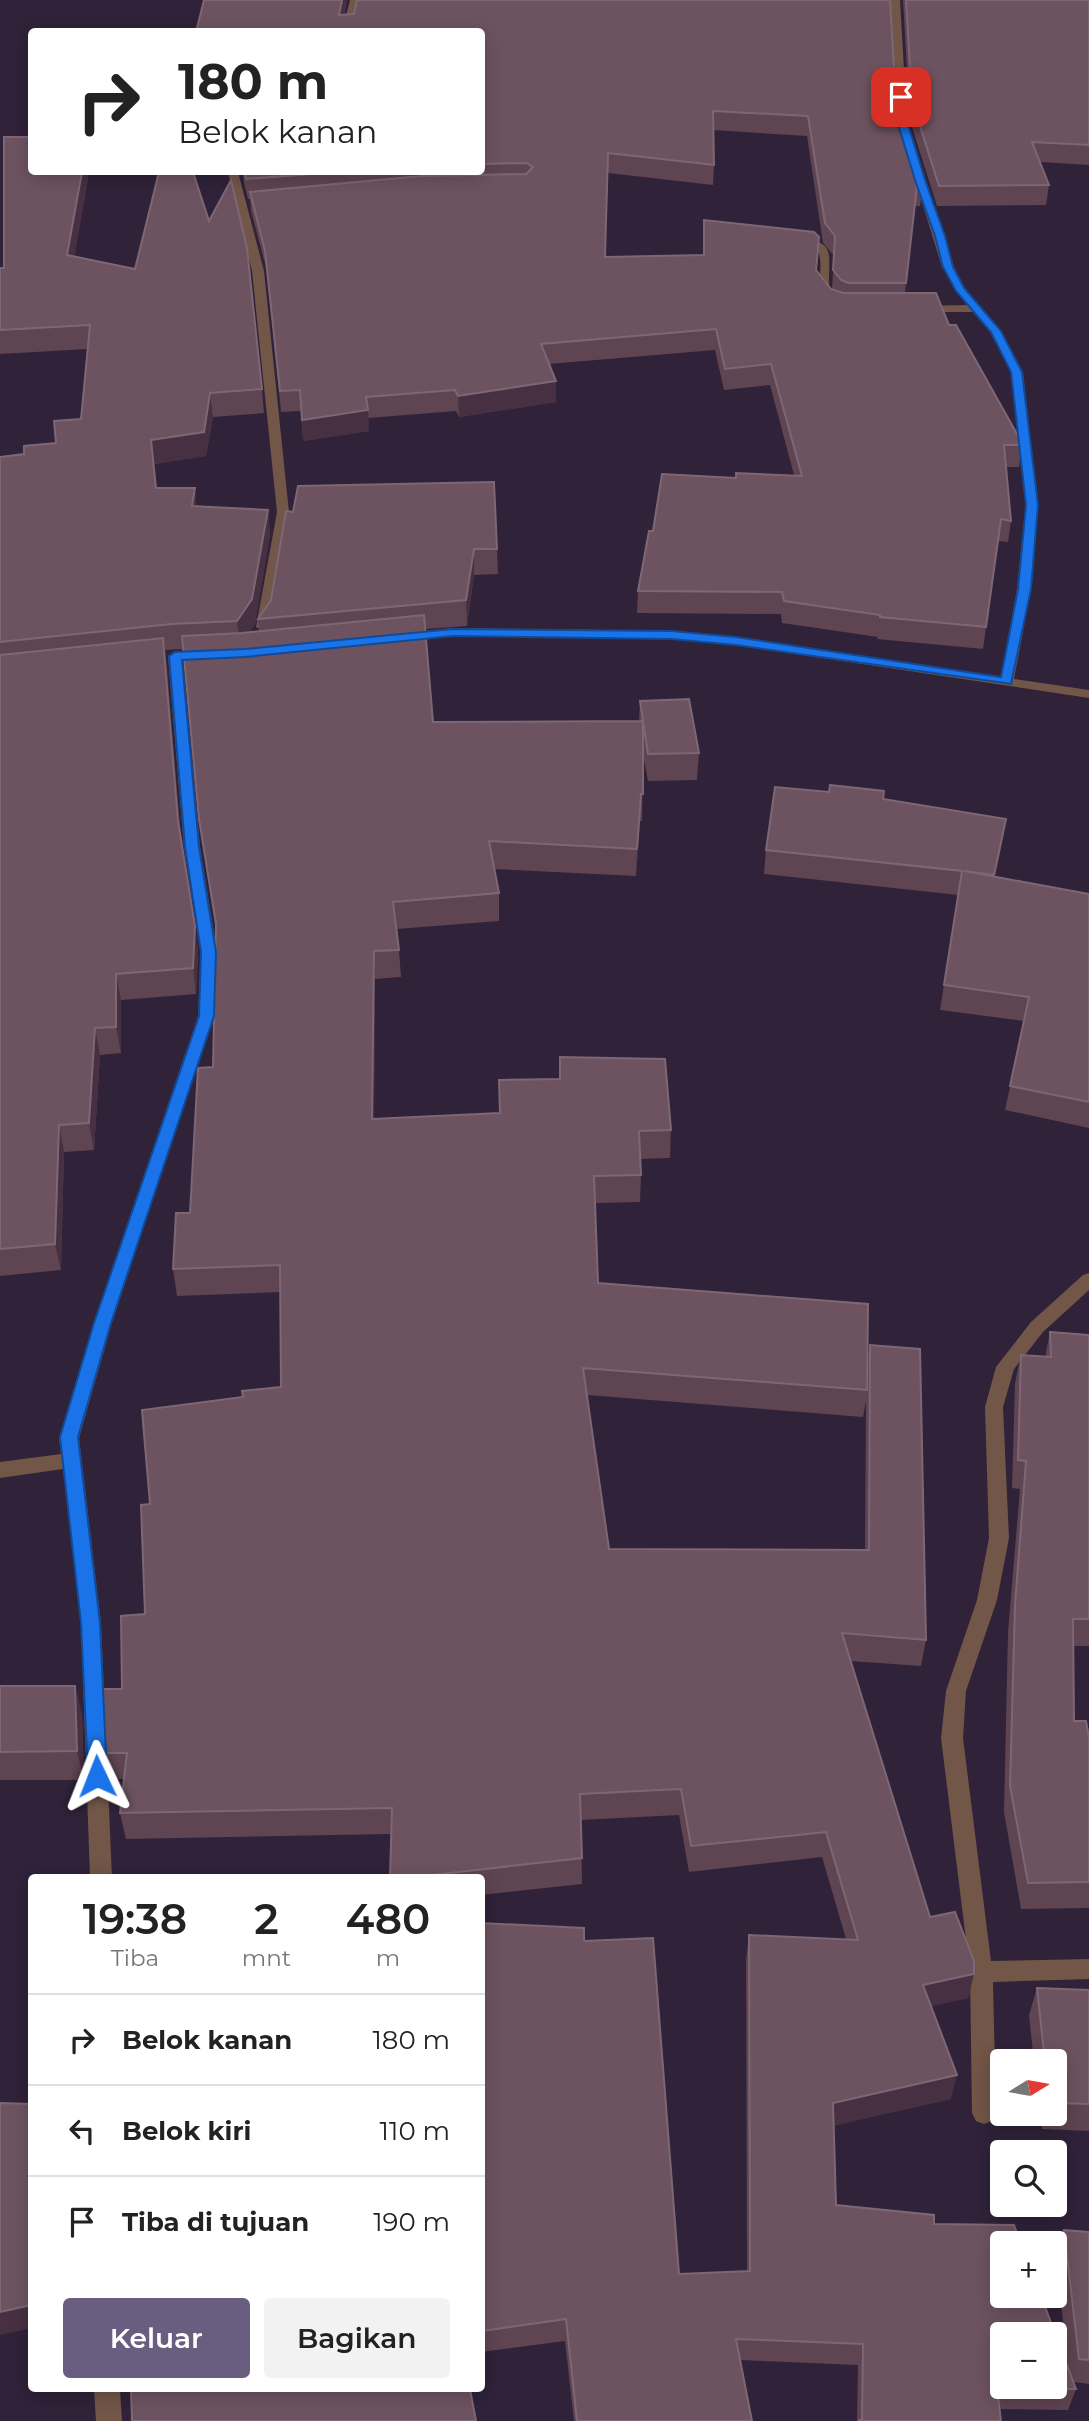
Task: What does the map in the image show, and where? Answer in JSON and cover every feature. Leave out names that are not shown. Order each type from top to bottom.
[{"type":"street","points":[[347,28],[355,0]]},
{"type":"street","points":[[895,0],[902,121],[948,267],[960,289],[995,331],[1017,372],[1032,505],[1024,589],[1007,681]]},
{"type":"street","points":[[234,175],[247,206],[258,271],[283,512],[264,625],[258,634]]},
{"type":"street","points":[[785,239],[811,240],[823,247],[827,254],[823,291],[834,305],[845,309]]},
{"type":"street","points":[[912,309],[977,308]]},
{"type":"street","points":[[384,639],[453,632],[671,635],[736,641],[1089,694]]},
{"type":"street","points":[[101,1874],[91,1623],[69,1437],[103,1323],[206,1016],[209,952],[192,847],[175,656]]},
{"type":"street","points":[[984,2113],[981,1972],[952,1738],[956,1691],[988,1600],[999,1538],[994,1407],[1004,1367],[1037,1327],[1089,1280]]},
{"type":"street","points":[[0,1470],[72,1460]]},
{"type":"street","points":[[981,1972],[1089,1969]]},
{"type":"street","points":[[107,2392],[109,2421]]},
{"type":"building","points":[[204,0],[342,0],[339,15],[354,14],[357,0],[890,0],[896,102],[923,186],[917,186],[906,283],[848,283],[841,280],[833,270],[835,236],[825,223],[808,116],[713,111],[714,165],[608,153],[605,257],[704,255],[704,220],[814,232],[819,237],[816,270],[831,289],[843,293],[936,293],[949,325],[956,325],[1022,443],[1004,445],[1011,521],[1001,519],[986,627],[880,617],[784,601],[782,592],[638,591],[649,531],[653,531],[662,474],[736,478],[736,473],[802,476],[771,364],[725,369],[716,329],[541,344],[556,381],[458,396],[455,390],[366,397],[368,410],[302,420],[300,390],[280,391],[265,251],[250,192],[421,176],[526,174],[533,167],[526,163],[485,164],[485,28],[197,28]]},
{"type":"building","points":[[906,0],[1089,0],[1089,145],[1032,142],[1049,185],[939,186],[912,101]]},
{"type":"building","points":[[4,137],[28,137],[28,175],[81,175],[67,255],[135,269],[158,175],[194,175],[209,221],[231,180],[247,248],[262,389],[210,393],[204,432],[151,440],[156,488],[195,488],[192,506],[268,510],[252,599],[237,621],[172,624],[0,642],[0,457],[24,454],[24,446],[56,443],[54,421],[81,419],[90,325],[0,330],[0,268],[4,268]]},
{"type":"building","points":[[245,175],[299,175],[246,179]]},
{"type":"building","points":[[494,482],[497,549],[474,549],[466,600],[258,619],[271,600],[286,511],[293,512],[298,486]]},
{"type":"building","points":[[424,615],[433,722],[643,721],[643,794],[637,849],[489,841],[499,893],[393,902],[399,950],[374,951],[372,1119],[500,1113],[499,1080],[560,1079],[560,1057],[665,1059],[671,1130],[639,1131],[641,1175],[594,1176],[598,1283],[868,1304],[867,1390],[583,1368],[609,1549],[869,1550],[870,1345],[920,1349],[926,1640],[842,1633],[930,1917],[955,1912],[974,1961],[974,1974],[923,1985],[957,2075],[833,2103],[836,2205],[934,2215],[934,2224],[1014,2225],[1016,2231],[990,2231],[990,2308],[1046,2308],[1051,2322],[990,2322],[990,2399],[998,2399],[1001,2421],[858,2421],[862,2419],[863,2344],[736,2339],[752,2421],[577,2421],[566,2319],[485,2330],[485,1923],[584,1928],[584,1941],[653,1938],[679,2274],[750,2271],[749,1935],[858,1940],[826,1832],[691,1846],[681,1789],[580,1794],[582,1858],[440,1874],[390,1874],[392,1808],[120,1813],[127,1753],[104,1753],[102,1689],[122,1689],[121,1616],[145,1614],[141,1505],[150,1504],[142,1410],[243,1397],[242,1391],[281,1387],[280,1265],[173,1269],[176,1213],[190,1213],[198,1068],[213,1067],[216,924],[199,819],[182,636],[242,633]]},
{"type":"building","points":[[163,638],[178,821],[195,926],[193,968],[116,974],[116,1027],[95,1028],[89,1123],[59,1125],[55,1244],[0,1249],[0,655]]},
{"type":"building","points":[[689,699],[699,753],[648,754],[640,701]]},
{"type":"building","points":[[830,785],[884,791],[883,799],[1006,819],[994,875],[964,871],[1089,894],[1089,1102],[1010,1086],[1029,997],[944,985],[962,871],[766,850],[775,787],[829,792]]},
{"type":"building","points":[[1050,1332],[1089,1335],[1089,1619],[1073,1619],[1074,1721],[1086,1721],[1089,1737],[1089,1882],[1028,1883],[1010,1786],[1015,1605],[1026,1461],[1018,1460],[1021,1355],[1051,1357]]},
{"type":"building","points":[[0,1686],[75,1686],[77,1751],[0,1752]]},
{"type":"building","points":[[1037,1988],[1089,1990],[1089,2104],[1068,2103],[1068,2049],[1044,2049]]},
{"type":"building","points":[[0,2103],[28,2104],[28,2306],[0,2312]]},
{"type":"building","points":[[1064,2230],[1089,2232],[1089,2360],[1079,2359],[1067,2256],[1067,2231]]},
{"type":"building","points":[[1067,2365],[1076,2389],[1067,2389]]},
{"type":"building","points":[[131,2392],[471,2392],[476,2421],[132,2421]]},
{"type":"route","points":[[97,1776],[91,1623],[69,1437],[146,1190],[206,1016],[209,952],[192,847],[175,656],[245,653],[453,632],[671,635],[736,641],[1007,681],[1024,589],[1032,505],[1017,372],[995,331],[960,289],[948,267],[902,121],[901,97]]}]
